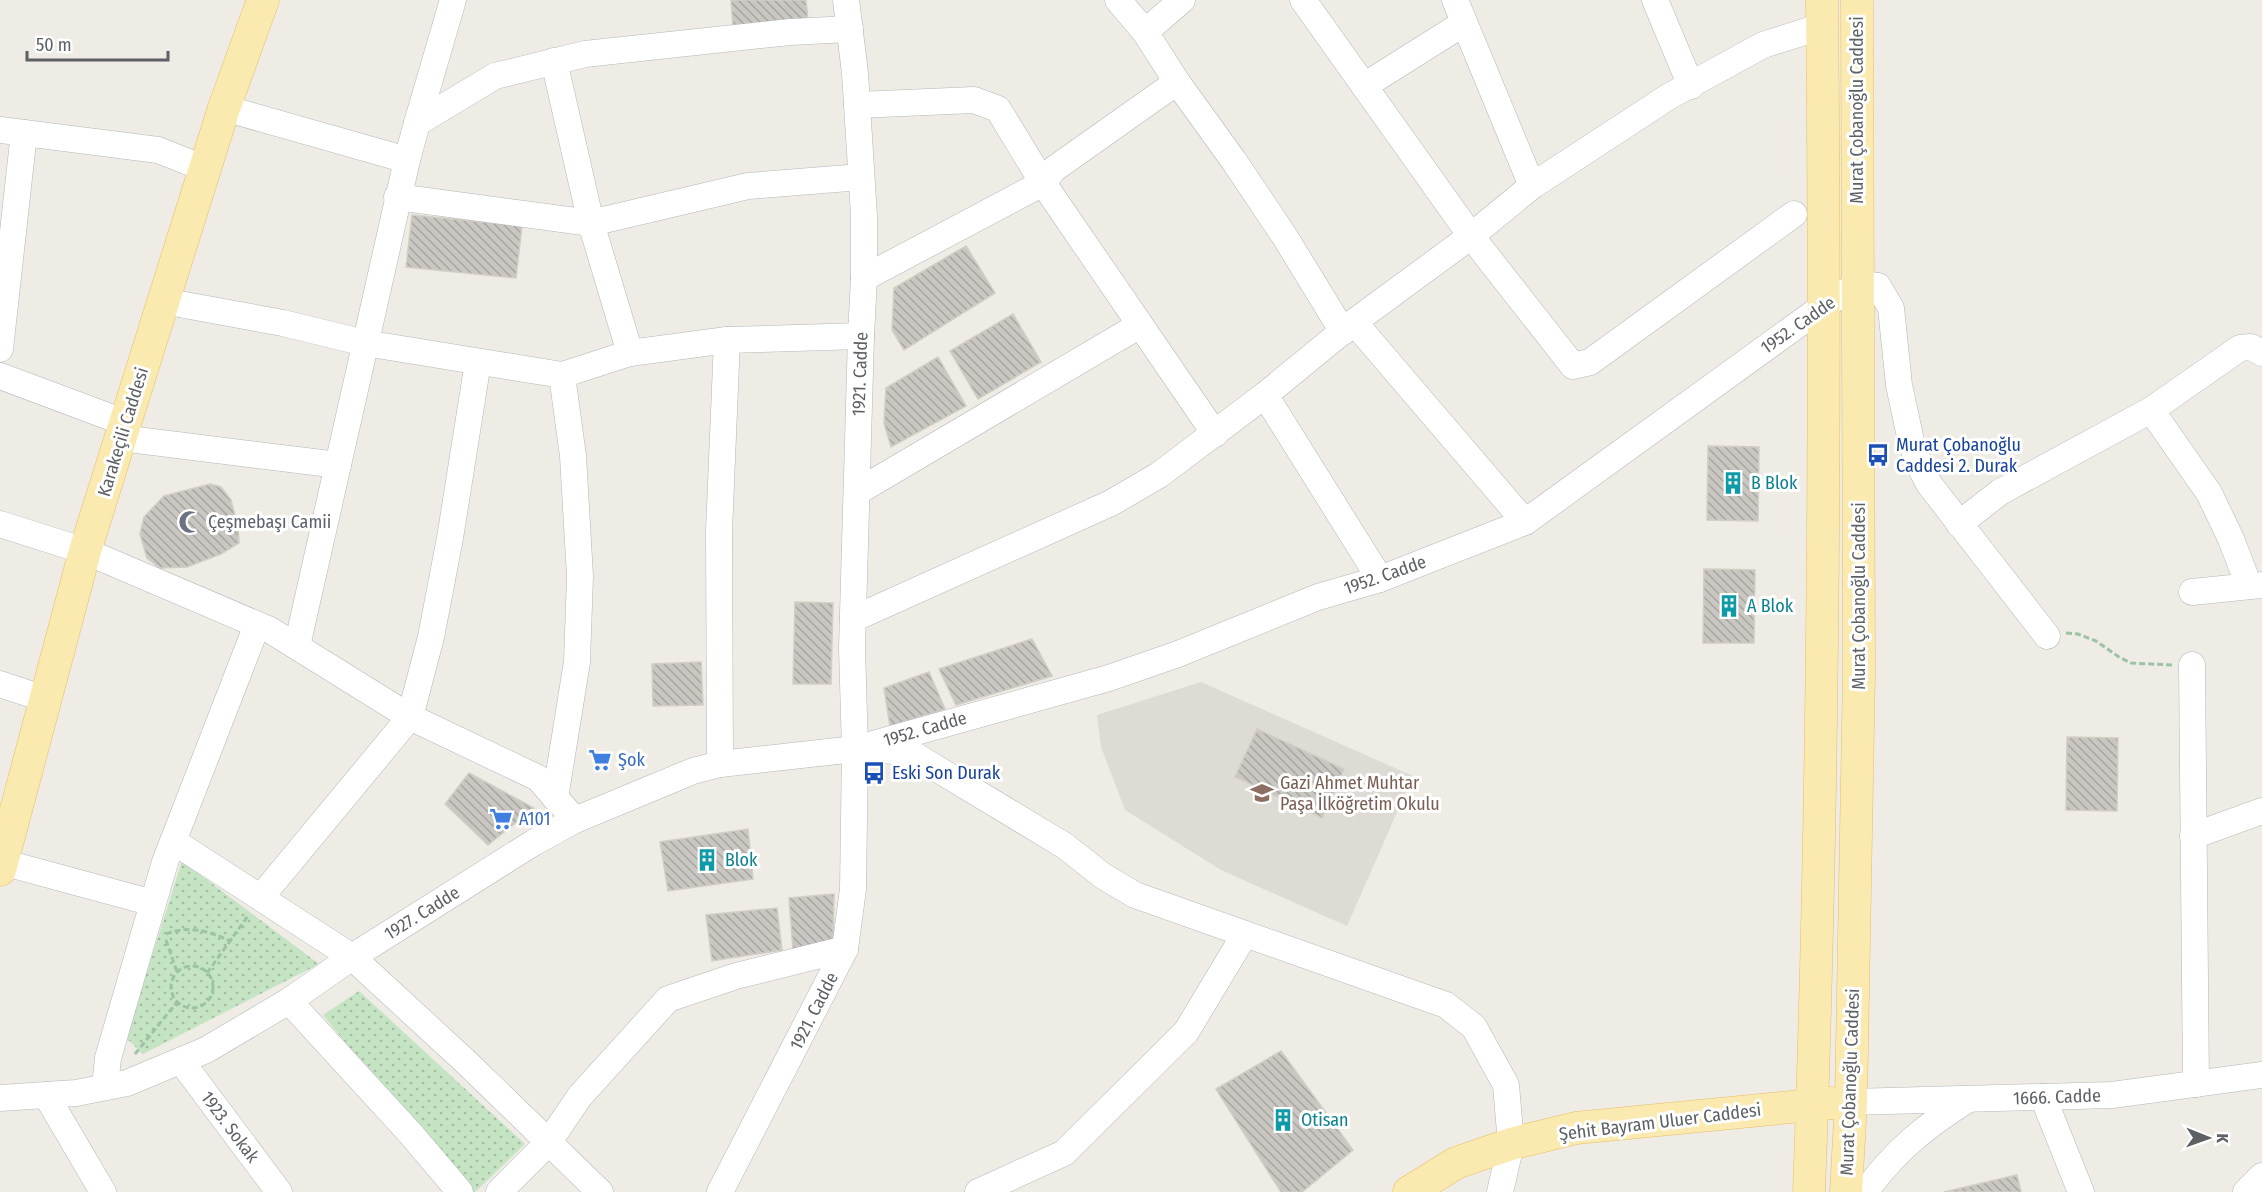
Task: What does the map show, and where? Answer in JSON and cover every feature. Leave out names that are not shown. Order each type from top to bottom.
[{"type":"main road","name":"Karakeçili Caddesi","points":[[1,866],[85,551],[224,108],[263,0]]},
{"type":"main road","name":"Murat Çobanoğlu Caddesi","points":[[1845,1192],[1851,1102],[1859,672],[1857,0]]},
{"type":"main road","name":"Murat Çobanoğlu Caddesi","points":[[1809,1192],[1822,668],[1825,305],[1822,13]]},
{"type":"main road","name":"Şehit Bayram Uluer Caddesi","points":[[1409,1192],[1456,1163],[1511,1144],[1576,1128],[1851,1102]]},
{"type":"street","points":[[297,646],[397,197],[453,0]]},
{"type":"street","name":"1921. Cadde","points":[[720,1192],[845,949],[853,889],[855,749],[853,619],[864,278],[855,73],[846,0]]},
{"type":"street","points":[[1118,0],[1145,32],[1177,82],[1348,327],[1525,522]]},
{"type":"street","points":[[1145,32],[1182,0]]},
{"type":"street","points":[[1304,0],[1471,236],[1573,366],[1590,362],[1794,214]]},
{"type":"street","points":[[1655,0],[1691,86]]},
{"type":"street","points":[[1364,86],[1459,11],[1488,75],[1532,186]]},
{"type":"street","points":[[853,619],[1112,503],[1159,475],[1265,395],[1348,327],[1471,236],[1532,186],[1668,97],[1822,13]]},
{"type":"street","points":[[417,123],[495,76],[585,54],[790,32],[850,29]]},
{"type":"street","points":[[554,61],[591,223],[630,353]]},
{"type":"street","points":[[864,278],[1043,183],[1054,170],[1177,82]]},
{"type":"street","points":[[857,105],[974,100],[998,109],[1043,183],[1215,434]]},
{"type":"street","points":[[224,108],[407,160]]},
{"type":"street","points":[[0,349],[12,132],[158,150],[206,169]]},
{"type":"street","points":[[397,197],[591,223],[748,186],[861,177]]},
{"type":"street","points":[[1858,284],[1878,286],[1891,308],[1899,385],[1911,441],[1929,484],[2047,636]]},
{"type":"street","name":"1952. Cadde","points":[[855,749],[1109,678],[1178,654],[1318,597],[1380,579],[1525,522],[1825,305],[1858,284]]},
{"type":"street","points":[[163,301],[283,323],[365,343],[562,375],[630,353],[727,340],[861,336]]},
{"type":"street","points":[[857,492],[1140,325]]},
{"type":"street","points":[[720,764],[719,531],[727,340]]},
{"type":"street","points":[[1959,524],[2000,492],[2151,410],[2240,348],[2251,347],[2262,353]]},
{"type":"street","points":[[261,897],[410,717],[431,637],[448,549],[478,362]]},
{"type":"street","points":[[555,798],[577,662],[580,576],[573,456],[562,375]]},
{"type":"street","points":[[0,376],[123,430],[338,465]]},
{"type":"street","points":[[1265,395],[1380,579]]},
{"type":"street","points":[[2151,410],[2209,493],[2256,585],[2192,592]]},
{"type":"street","points":[[0,524],[85,551],[270,630],[410,717],[538,778],[575,820]]},
{"type":"street","points":[[105,1087],[108,1058],[173,841],[257,625]]},
{"type":"street","points":[[2192,666],[2196,1084]]},
{"type":"street","points":[[0,684],[45,699]]},
{"type":"street","points":[[855,749],[896,751],[916,756],[1065,846],[1103,876],[1136,895],[1446,1005],[1474,1027],[1506,1085],[1511,1144],[1500,1192]]},
{"type":"street","name":"1927. Cadde","points":[[0,1098],[76,1093],[128,1083],[206,1050],[289,1001],[352,957],[534,843],[575,820],[693,771],[720,764],[855,749]]},
{"type":"street","points":[[2193,836],[2262,811]]},
{"type":"street","points":[[173,841],[352,957],[466,1062],[600,1192]]},
{"type":"street","points":[[1,866],[153,903]]},
{"type":"street","points":[[978,1192],[1064,1153],[1186,1032],[1245,934]]},
{"type":"street","points":[[499,1192],[548,1143],[580,1096],[668,999],[736,976],[845,949]]},
{"type":"street","points":[[289,1001],[410,1133],[460,1192]]},
{"type":"street","name":"1923. Sokak","points":[[181,1061],[279,1192]]},
{"type":"street","name":"1666. Cadde","points":[[1851,1102],[2112,1095],[2262,1075]]},
{"type":"street","points":[[46,1095],[103,1192]]},
{"type":"street","points":[[2043,1097],[2081,1192]]},
{"type":"street","points":[[1865,1192],[1884,1165],[1905,1145],[1967,1100]]},
{"type":"street","points":[[2246,1192],[2262,1176]]},
{"type":"path","points":[[2047,636],[2070,633],[2087,637],[2106,646],[2131,663],[2192,666]]},
{"type":"path","points":[[207,973],[261,897]]},
{"type":"path","points":[[164,935],[177,930],[197,929],[230,941]]},
{"type":"path","points":[[189,966],[196,966],[207,973],[213,986],[212,993],[204,1005],[190,1008],[177,1002],[171,990],[171,984],[177,972],[189,966]]},
{"type":"path","points":[[105,1087],[177,1002]]},
{"type":"shaded area","name":"Gazi Ahmet Muhtar Paşa İlköğretim Okulu","points":[[1201,682],[1413,776],[1347,926],[1221,870],[1125,810],[1101,747],[1097,715]]},
{"type":"green space","points":[[182,861],[319,964],[143,1054],[126,1038]]},
{"type":"green space","points":[[359,991],[525,1144],[475,1192],[468,1192],[323,1015]]},
{"type":"building","points":[[731,0],[806,0],[808,20],[733,27]]},
{"type":"building","points":[[412,215],[522,226],[516,278],[406,267]]},
{"type":"building","points":[[966,246],[995,293],[904,350],[892,330],[894,288]]},
{"type":"building","points":[[1013,314],[1041,362],[978,399],[950,351]]},
{"type":"building","points":[[938,357],[966,406],[891,447],[884,423],[886,388]]},
{"type":"building","name":"B Blok","points":[[1708,446],[1759,447],[1758,521],[1707,520]]},
{"type":"building","name":"Çeşmebaşı Camii","points":[[210,484],[221,487],[231,500],[238,527],[239,543],[221,554],[187,567],[160,568],[147,558],[140,534],[144,517],[164,496]]},
{"type":"building","name":"A Blok","points":[[1704,569],[1755,570],[1754,643],[1703,643]]},
{"type":"building","points":[[795,602],[833,603],[831,684],[793,684]]},
{"type":"building","points":[[1032,639],[1052,676],[956,705],[939,669]]},
{"type":"building","points":[[701,662],[703,705],[653,706],[652,664]]},
{"type":"building","points":[[929,672],[945,709],[890,726],[884,688]]},
{"type":"building","points":[[1257,729],[1344,769],[1322,818],[1235,777]]},
{"type":"building","points":[[2067,737],[2118,738],[2117,811],[2066,810]]},
{"type":"building","points":[[469,773],[534,808],[488,845],[445,804]]},
{"type":"building","name":"Blok","points":[[748,829],[753,879],[668,891],[660,842]]},
{"type":"building","name":"Blok","points":[[834,894],[833,943],[793,950],[789,898]]},
{"type":"building","name":"Blok","points":[[777,908],[782,950],[712,961],[706,915]]},
{"type":"building","name":"Otisan","points":[[1281,1051],[1353,1150],[1302,1192],[1281,1192],[1216,1089]]},
{"type":"building","points":[[2017,1175],[2021,1192],[1944,1192]]},
{"type":"place","name":"Murat Çobanoğlu Caddesi 2. Durak","points":[[1878,455]]},
{"type":"place","name":"B Blok","points":[[1733,483]]},
{"type":"place","name":"Çeşmebaşı Camii","points":[[190,522]]},
{"type":"place","name":"A Blok","points":[[1729,606]]},
{"type":"place","name":"Şok","points":[[600,760]]},
{"type":"place","name":"Eski Son Durak","points":[[874,773]]},
{"type":"place","name":"Gazi Ahmet Muhtar Paşa İlköğretim Okulu","points":[[1262,793]]},
{"type":"place","name":"A101","points":[[501,819]]},
{"type":"place","name":"Blok","points":[[707,860]]},
{"type":"place","name":"Otisan","points":[[1283,1120]]}]
